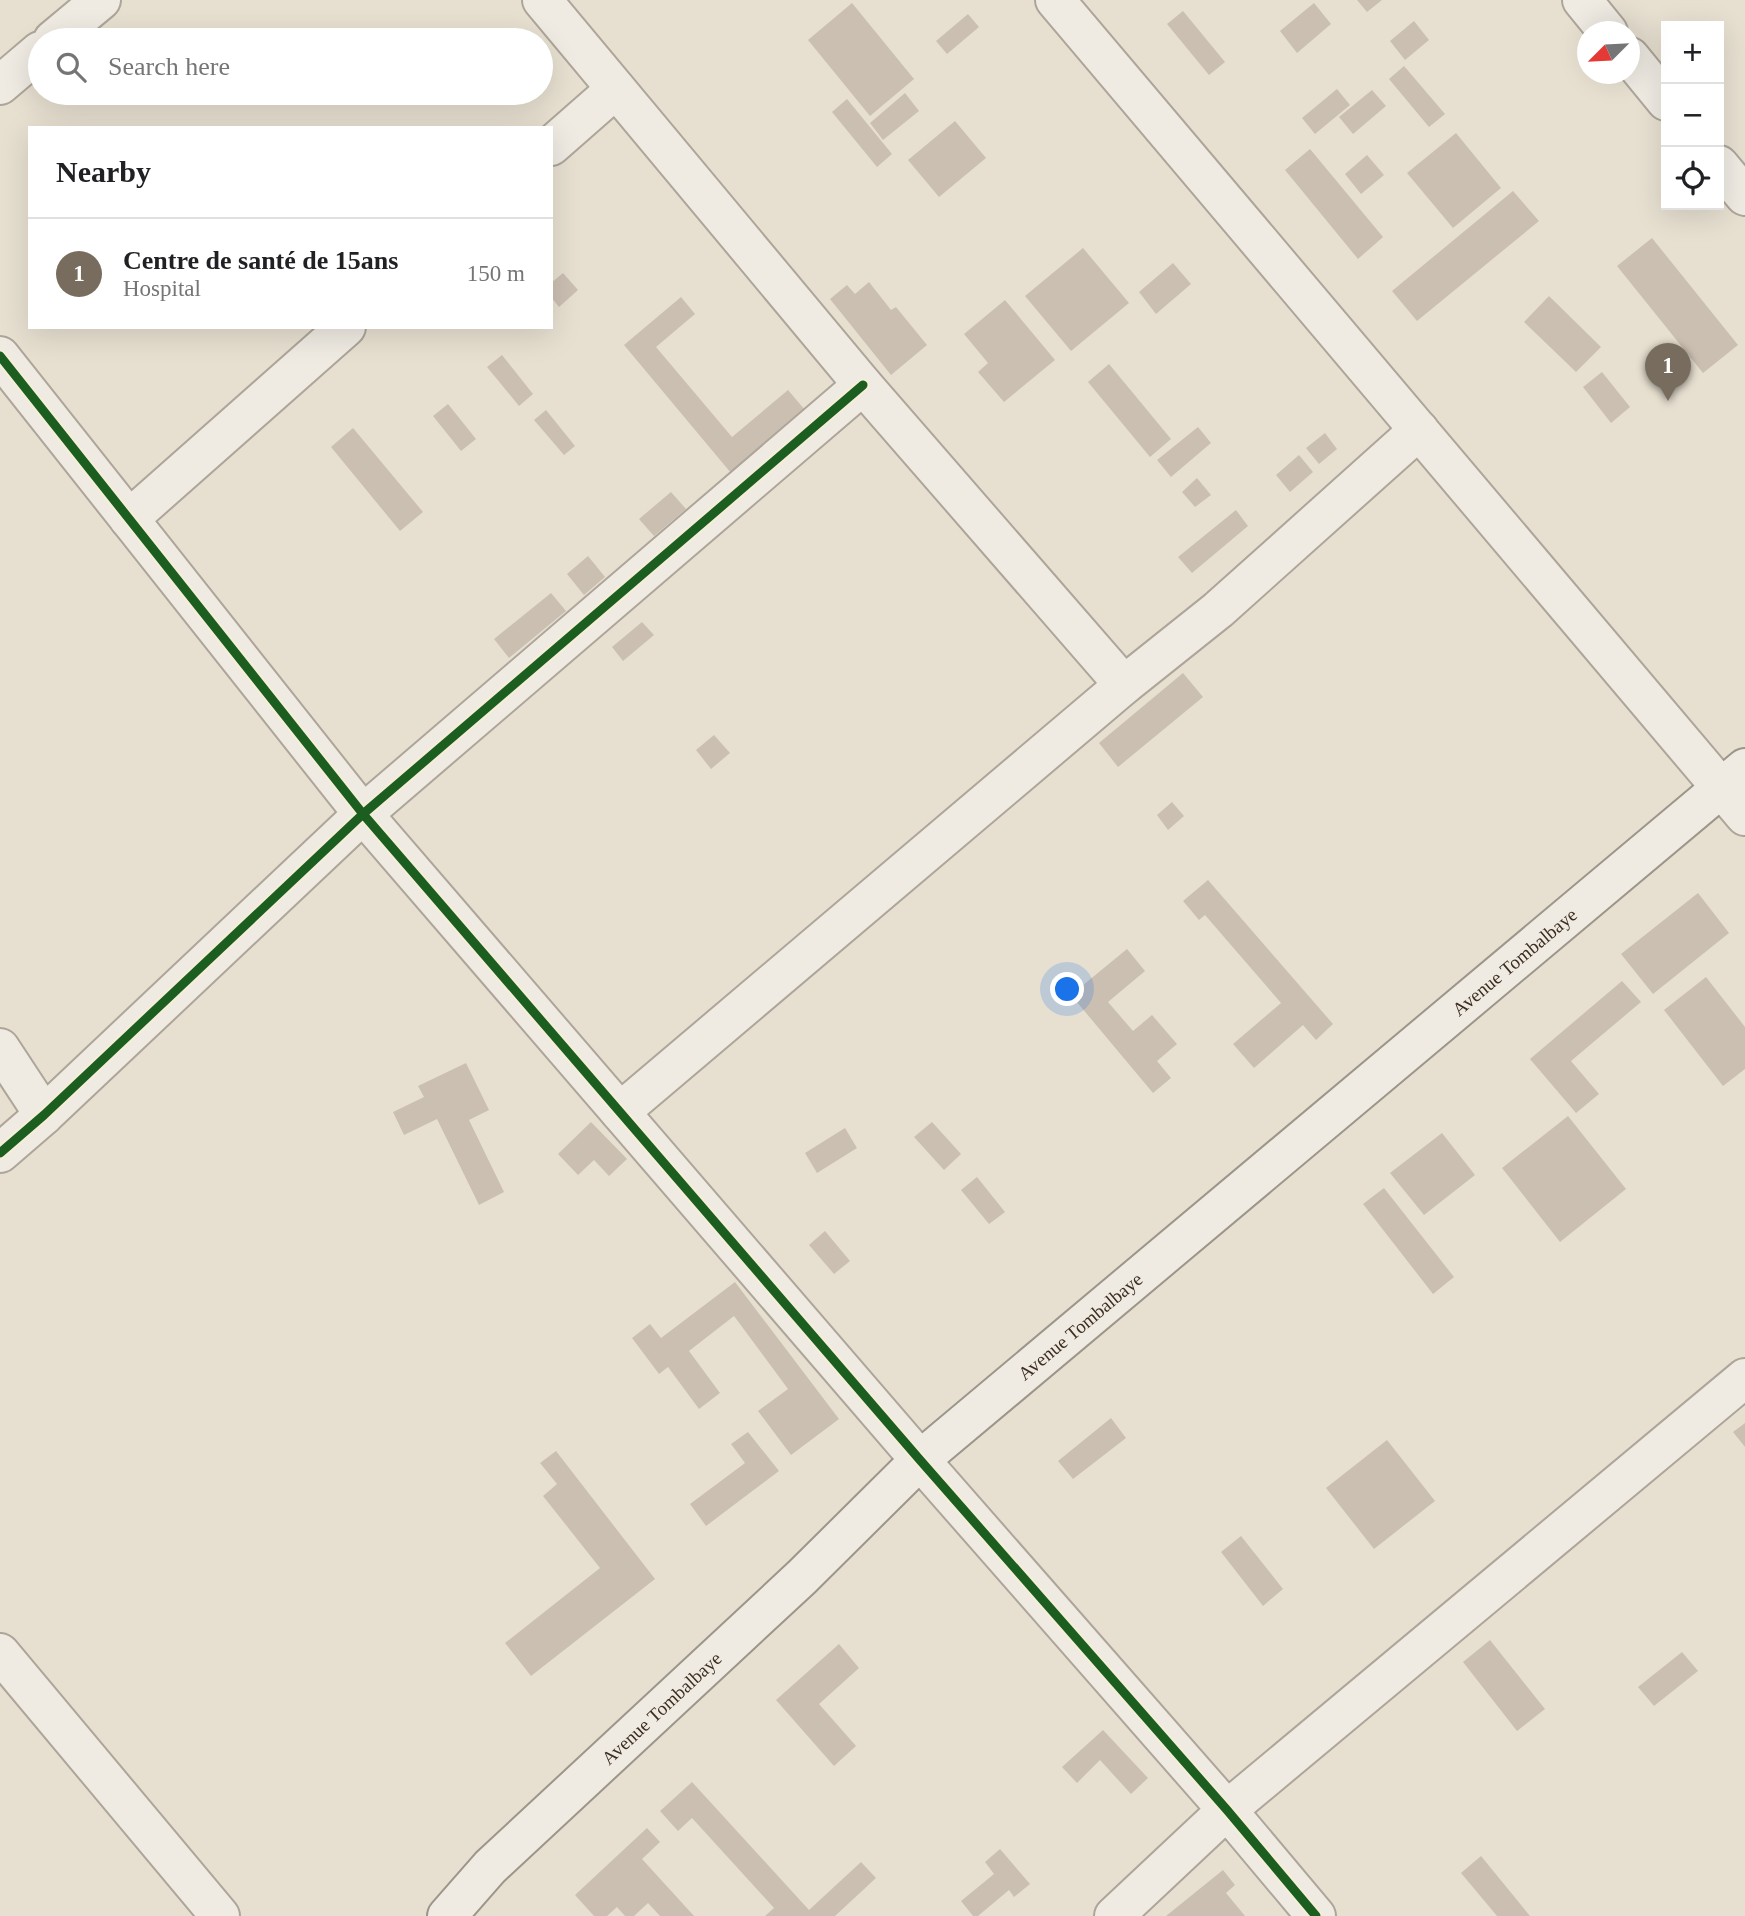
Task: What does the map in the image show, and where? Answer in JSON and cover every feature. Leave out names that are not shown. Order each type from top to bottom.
[{"type":"street","points":[[67,28],[101,0]]},
{"type":"street","points":[[542,0],[863,385],[1124,685]]},
{"type":"street","points":[[1055,0],[1419,430],[1737,791]]},
{"type":"street","points":[[1582,0],[1599,21]]},
{"type":"street","points":[[0,85],[28,61]]},
{"type":"street","points":[[1640,70],[1661,96]]},
{"type":"street","points":[[553,144],[616,89]]},
{"type":"street","points":[[1724,171],[1745,197]]},
{"type":"street","points":[[129,519],[344,329]]},
{"type":"street","points":[[0,356],[363,814],[1316,1916]]},
{"type":"street","points":[[0,1153],[44,1115],[363,814],[863,385]]},
{"type":"street","points":[[620,1112],[1124,685],[1218,610],[1419,430]]},
{"type":"street","name":"Avenue Tombalbaye","points":[[447,1916],[491,1867],[802,1577],[920,1460],[1737,791]]},
{"type":"street","points":[[0,1048],[44,1115]]},
{"type":"street","points":[[1114,1916],[1227,1810],[1745,1378]]},
{"type":"street","points":[[0,1653],[220,1916]]},
{"type":"building","points":[[1357,0],[1382,0],[1367,12]]},
{"type":"building","points":[[852,3],[914,79],[870,116],[808,40]]},
{"type":"building","points":[[1314,3],[1331,24],[1297,53],[1280,31]]},
{"type":"building","points":[[1183,11],[1225,62],[1209,75],[1167,24]]},
{"type":"building","points":[[968,14],[979,27],[947,54],[936,41]]},
{"type":"building","points":[[1414,21],[1429,40],[1405,60],[1390,41]]},
{"type":"building","points":[[1404,66],[1445,114],[1429,127],[1389,79]]},
{"type":"building","points":[[1337,89],[1350,105],[1315,134],[1302,118]]},
{"type":"building","points":[[1372,90],[1386,106],[1353,134],[1339,117]]},
{"type":"building","points":[[905,93],[919,111],[883,140],[870,123]]},
{"type":"building","points":[[847,99],[892,154],[877,167],[832,112]]},
{"type":"building","points":[[955,121],[986,158],[939,197],[908,160]]},
{"type":"building","points":[[1456,133],[1501,188],[1453,228],[1407,173]]},
{"type":"building","points":[[1310,149],[1383,237],[1358,259],[1285,170]]},
{"type":"building","points":[[1367,155],[1384,175],[1361,194],[1345,174]]},
{"type":"building","points":[[1513,191],[1539,221],[1417,321],[1392,291]]},
{"type":"building","points":[[1652,238],[1738,345],[1703,373],[1617,266]]},
{"type":"building","points":[[1083,248],[1129,303],[1071,351],[1025,296]]},
{"type":"building","points":[[1173,263],[1191,284],[1156,314],[1139,292]]},
{"type":"building","points":[[563,273],[578,290],[559,307],[553,300],[553,281]]},
{"type":"building","points":[[869,282],[891,310],[896,307],[927,345],[891,375],[830,299],[847,285],[855,294]]},
{"type":"building","points":[[1549,296],[1601,347],[1576,372],[1524,322]]},
{"type":"building","points":[[681,297],[695,314],[656,347],[732,437],[788,390],[805,410],[731,473],[624,345]]},
{"type":"building","points":[[1005,300],[1055,360],[1004,402],[978,372],[988,363],[964,334]]},
{"type":"building","points":[[502,355],[533,394],[519,406],[487,367]]},
{"type":"building","points":[[1109,364],[1171,439],[1150,457],[1088,382]]},
{"type":"building","points":[[1602,372],[1630,407],[1611,423],[1583,387]]},
{"type":"building","points":[[448,404],[476,439],[461,451],[433,416]]},
{"type":"building","points":[[546,410],[575,446],[564,455],[534,420]]},
{"type":"building","points":[[1198,427],[1211,443],[1171,477],[1157,460]]},
{"type":"building","points":[[353,428],[423,512],[400,531],[331,447]]},
{"type":"building","points":[[1325,433],[1337,449],[1319,464],[1306,448]]},
{"type":"building","points":[[1299,455],[1313,472],[1290,492],[1276,475]]},
{"type":"building","points":[[1197,478],[1211,495],[1195,507],[1182,492]]},
{"type":"building","points":[[671,492],[686,509],[654,536],[639,519]]},
{"type":"building","points":[[1236,510],[1248,526],[1192,573],[1178,557]]},
{"type":"building","points":[[588,556],[605,577],[584,595],[567,574]]},
{"type":"building","points":[[551,593],[566,611],[509,658],[494,639]]},
{"type":"building","points":[[642,622],[654,635],[623,661],[612,647]]},
{"type":"building","points":[[1183,673],[1203,697],[1118,767],[1099,743]]},
{"type":"building","points":[[714,735],[730,753],[711,769],[696,750]]},
{"type":"building","points":[[1172,802],[1184,816],[1168,830],[1157,815]]},
{"type":"building","points":[[1208,880],[1333,1024],[1316,1040],[1303,1025],[1254,1068],[1233,1044],[1281,1003],[1205,915],[1199,920],[1183,901]]},
{"type":"building","points":[[1698,893],[1729,933],[1653,994],[1621,954]]},
{"type":"building","points":[[1127,949],[1145,971],[1108,1002],[1133,1031],[1152,1015],[1177,1044],[1157,1061],[1171,1078],[1153,1093],[1071,995]]},
{"type":"building","points":[[1706,977],[1745,1027],[1745,1069],[1723,1086],[1664,1010]]},
{"type":"building","points":[[1622,981],[1641,1002],[1571,1061],[1599,1094],[1576,1113],[1530,1059]]},
{"type":"building","points":[[466,1063],[489,1110],[469,1120],[504,1192],[479,1205],[437,1119],[404,1135],[393,1112],[424,1097],[418,1086]]},
{"type":"building","points":[[1568,1116],[1626,1189],[1560,1242],[1502,1168]]},
{"type":"building","points":[[591,1122],[627,1159],[609,1176],[594,1160],[578,1175],[558,1154]]},
{"type":"building","points":[[932,1122],[961,1154],[944,1170],[914,1137]]},
{"type":"building","points":[[845,1128],[857,1148],[817,1173],[805,1153]]},
{"type":"building","points":[[1442,1133],[1475,1175],[1424,1215],[1390,1173]]},
{"type":"building","points":[[977,1177],[1005,1212],[989,1224],[961,1190]]},
{"type":"building","points":[[1384,1188],[1454,1277],[1433,1294],[1363,1204]]},
{"type":"building","points":[[825,1231],[850,1261],[834,1274],[809,1245]]},
{"type":"building","points":[[735,1282],[839,1419],[791,1455],[758,1411],[788,1389],[734,1316],[689,1351],[720,1393],[699,1409],[668,1367],[659,1374],[632,1338],[650,1324],[661,1338]]},
{"type":"building","points":[[1111,1418],[1126,1438],[1073,1479],[1058,1461]]},
{"type":"building","points":[[1745,1423],[1745,1447],[1733,1432]]},
{"type":"building","points":[[748,1432],[779,1471],[706,1526],[690,1504],[745,1463],[731,1444]]},
{"type":"building","points":[[1387,1440],[1435,1501],[1374,1549],[1326,1488]]},
{"type":"building","points":[[556,1451],[655,1579],[531,1676],[505,1643],[600,1568],[543,1496],[557,1484],[540,1463]]},
{"type":"building","points":[[1241,1536],[1283,1589],[1263,1606],[1221,1552]]},
{"type":"building","points":[[1490,1640],[1545,1709],[1517,1731],[1463,1662]]},
{"type":"building","points":[[839,1644],[859,1668],[819,1704],[856,1746],[834,1766],[776,1700]]},
{"type":"building","points":[[1682,1652],[1698,1671],[1654,1706],[1638,1687]]},
{"type":"building","points":[[1103,1730],[1148,1778],[1131,1794],[1100,1760],[1077,1783],[1062,1767]]},
{"type":"building","points":[[692,1782],[809,1910],[861,1862],[876,1878],[835,1916],[765,1916],[774,1908],[692,1818],[678,1831],[660,1811]]},
{"type":"building","points":[[647,1828],[660,1842],[642,1859],[694,1916],[660,1916],[648,1903],[634,1916],[625,1916],[617,1907],[607,1916],[594,1916],[575,1895]]},
{"type":"building","points":[[1000,1849],[1030,1884],[1014,1897],[1009,1890],[978,1916],[973,1916],[961,1901],[994,1874],[985,1862]]},
{"type":"building","points":[[1481,1856],[1530,1916],[1497,1916],[1461,1873]]},
{"type":"building","points":[[1223,1870],[1235,1885],[1226,1893],[1245,1916],[1166,1916]]},
{"type":"cycle path","points":[[0,356],[363,814],[1316,1916]]},
{"type":"cycle path","points":[[0,1153],[44,1115],[363,814],[863,385]]},
{"type":"place","name":"Centre de santé de 15ans","points":[[1668,401]]}]
